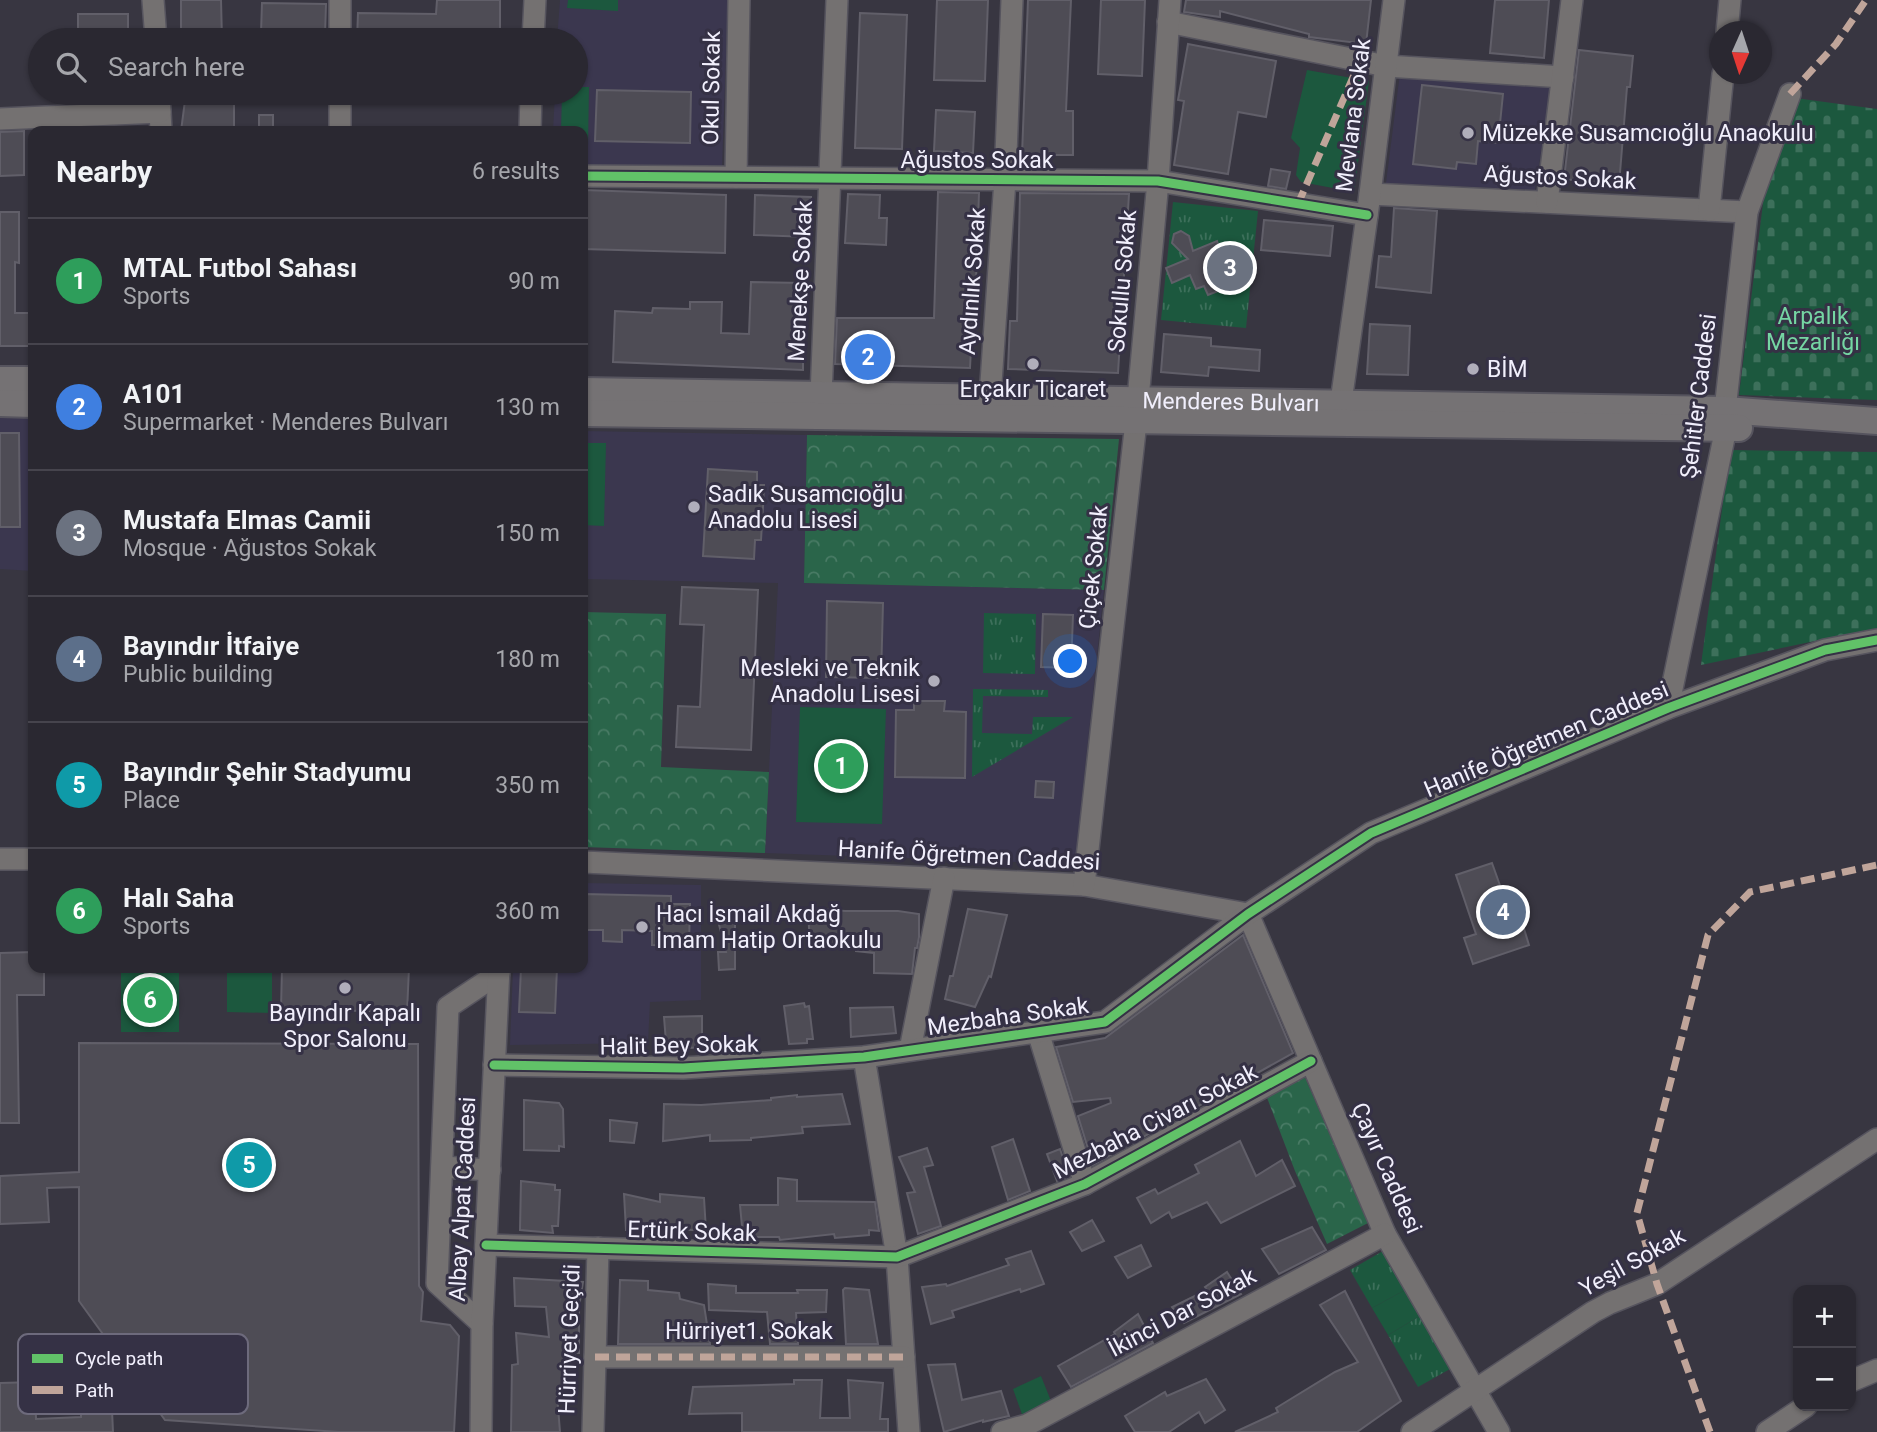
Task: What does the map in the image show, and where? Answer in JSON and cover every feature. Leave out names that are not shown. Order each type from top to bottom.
[{"type":"main road","points":[[0,380],[28,380]]},
{"type":"main road","name":"Menderes Bulvarı","points":[[588,391],[990,397],[1137,410],[1341,402],[1725,419],[1877,431]]},
{"type":"main road","points":[[0,403],[28,404]]},
{"type":"main road","name":"Menderes Bulvarı","points":[[588,413],[1137,410],[1877,421]]},
{"type":"street","points":[[153,0],[155,28]]},
{"type":"street","points":[[340,0],[340,28]]},
{"type":"street","points":[[534,28],[535,0]]},
{"type":"street","name":"Okul Sokak","points":[[736,177],[739,0]]},
{"type":"street","name":"Menekşe Sokak","points":[[821,396],[837,0]]},
{"type":"street","name":"Aydınlık Sokak","points":[[990,397],[1005,180],[1012,0]]},
{"type":"street","name":"Sokullu Sokak","points":[[1137,410],[1158,181],[1170,0]]},
{"type":"street","name":"Mevlana Sokak","points":[[1341,402],[1394,0]]},
{"type":"street","points":[[1547,202],[1572,0]]},
{"type":"street","points":[[1728,21],[1730,0]]},
{"type":"street","points":[[1168,22],[1386,66],[1563,77]]},
{"type":"street","points":[[1709,210],[1722,84]]},
{"type":"street","name":"Şehitler Caddesi","points":[[1668,708],[1725,419],[1748,212],[1790,94]]},
{"type":"street","points":[[340,105],[340,126]]},
{"type":"street","points":[[530,126],[531,105]]},
{"type":"street","points":[[0,119],[160,112]]},
{"type":"street","name":"Ağustos Sokak","points":[[588,176],[1158,181],[1369,204],[1547,202],[1748,212]]},
{"type":"street","name":"Çiçek Sokak","points":[[1084,885],[1137,410]]},
{"type":"street","name":"Hanife Öğretmen Caddesi","points":[[588,862],[1084,885],[1248,914],[1371,833],[1668,708],[1825,650],[1877,640]]},
{"type":"street","points":[[0,859],[28,859]]},
{"type":"street","points":[[910,1050],[944,878]]},
{"type":"street","name":"Mezbaha Sokak","points":[[864,1057],[1105,1022],[1248,914]]},
{"type":"street","name":"Çayır Caddesi","points":[[1248,914],[1385,1234],[1499,1432]]},
{"type":"street","points":[[482,1324],[437,1283],[448,1007],[495,973]]},
{"type":"street","name":"Albay Alpat Caddesi","points":[[481,1432],[482,1324],[499,973]]},
{"type":"street","points":[[1038,1032],[1085,1184]]},
{"type":"street","points":[[864,1057],[897,1256],[909,1432]]},
{"type":"street","name":"Halit Bey Sokak","points":[[494,1065],[683,1068],[864,1057]]},
{"type":"street","name":"Mezbaha Civarı Sokak","points":[[897,1256],[1085,1184],[1311,1061]]},
{"type":"street","name":"Yeşil Sokak","points":[[1412,1432],[1593,1312],[1657,1284],[1877,1139]]},
{"type":"street","points":[[442,1167],[489,1170]]},
{"type":"street","name":"İkinci Dar Sokak","points":[[1002,1432],[1027,1425],[1385,1234]]},
{"type":"street","name":"Ertürk Sokak","points":[[486,1244],[897,1256]]},
{"type":"street","name":"Hürriyet Geçidi","points":[[593,1432],[598,1248]]},
{"type":"street","name":"Hürriyet1. Sokak","points":[[595,1357],[904,1357]]},
{"type":"street","points":[[1856,1379],[1877,1370]]},
{"type":"street","points":[[1767,1432],[1798,1411]]},
{"type":"shaded area","points":[[560,0],[728,0],[722,168],[588,167],[588,126],[553,126],[554,105],[588,105],[588,28],[558,28]]},
{"type":"shaded area","name":"Müzekke Susamcıoğlu Anaokulu","points":[[1400,73],[1552,84],[1535,190],[1386,183]]},
{"type":"shaded area","points":[[0,416],[28,417],[28,571],[0,569]]},
{"type":"shaded area","name":"Mesleki ve Teknik Anadolu Lisesi","points":[[588,431],[807,435],[804,583],[1104,590],[1075,864],[765,853],[778,583],[588,579]]},
{"type":"shaded area","name":"Hacı İsmail Akdağ İmam Hatip Ortaokulu","points":[[588,883],[701,885],[701,1000],[650,1002],[648,1043],[510,1045],[513,973],[588,973]]},
{"type":"green space","points":[[568,0],[618,0],[618,11],[567,8]]},
{"type":"green space","points":[[1307,70],[1369,81],[1354,192],[1301,182],[1296,175],[1300,148],[1291,138]]},
{"type":"green space","points":[[589,87],[588,145],[588,126],[561,126],[562,105],[588,105]]},
{"type":"green space","name":"Arpalık Mezarlığı","points":[[1795,98],[1877,109],[1877,400],[1739,395],[1772,132]]},
{"type":"green space","points":[[1173,202],[1258,211],[1246,328],[1161,320]]},
{"type":"green space","points":[[807,435],[1119,439],[1104,590],[804,583]]},
{"type":"green space","points":[[588,443],[606,443],[604,526],[588,525]]},
{"type":"green space","points":[[1730,450],[1877,452],[1877,628],[1701,665]]},
{"type":"green space","points":[[588,612],[666,614],[661,767],[769,772],[765,853],[588,847]]},
{"type":"green space","points":[[984,613],[1036,614],[1035,674],[983,673]]},
{"type":"green space","points":[[973,689],[1048,690],[1048,697],[983,696],[982,733],[1032,734],[1033,717],[1073,717],[972,777]]},
{"type":"green space","points":[[800,707],[886,709],[882,824],[796,822]]},
{"type":"green space","points":[[121,973],[179,973],[179,1032],[121,1032]]},
{"type":"green space","points":[[227,973],[272,973],[272,1013],[227,1012]]},
{"type":"green space","points":[[1304,1075],[1368,1223],[1327,1244],[1266,1095]]},
{"type":"green space","points":[[1383,1251],[1405,1290],[1372,1308],[1350,1270]]},
{"type":"green space","points":[[1405,1290],[1420,1316],[1388,1335],[1372,1308]]},
{"type":"green space","points":[[1420,1316],[1450,1369],[1418,1387],[1388,1335]]},
{"type":"green space","points":[[1041,1376],[1051,1401],[1023,1417],[1013,1389]]},
{"type":"building","points":[[181,0],[221,0],[222,28],[181,28]]},
{"type":"building","points":[[437,0],[500,0],[500,28],[357,28],[358,13],[436,14]]},
{"type":"building","points":[[937,0],[988,0],[985,81],[934,80]]},
{"type":"building","points":[[1028,0],[1071,0],[1066,111],[1073,111],[1073,155],[1022,155]]},
{"type":"building","points":[[1101,0],[1145,0],[1142,76],[1098,74]]},
{"type":"building","points":[[1186,0],[1371,0],[1366,44],[1309,37],[1309,34],[1220,11],[1220,17],[1184,12]]},
{"type":"building","points":[[1495,0],[1549,0],[1544,58],[1490,53]]},
{"type":"building","points":[[262,3],[326,4],[325,28],[261,28]]},
{"type":"building","points":[[860,13],[907,15],[902,149],[855,148]]},
{"type":"building","points":[[78,14],[128,14],[128,28],[78,28]]},
{"type":"building","points":[[1188,44],[1276,61],[1266,117],[1238,112],[1228,174],[1174,165],[1184,101],[1178,100]]},
{"type":"building","points":[[1579,50],[1633,56],[1630,87],[1627,87],[1619,185],[1564,179]]},
{"type":"building","points":[[1422,85],[1503,94],[1498,143],[1478,141],[1476,164],[1457,162],[1456,169],[1413,164]]},
{"type":"building","points":[[597,90],[691,92],[690,143],[595,141]]},
{"type":"building","points":[[184,105],[234,105],[234,126],[182,126]]},
{"type":"building","points":[[936,110],[975,112],[973,153],[934,151]]},
{"type":"building","points":[[259,115],[273,115],[273,126],[259,126]]},
{"type":"building","points":[[24,131],[24,175],[0,176],[0,132]]},
{"type":"building","points":[[1271,169],[1290,172],[1286,189],[1268,186]]},
{"type":"building","points":[[588,190],[726,195],[725,253],[588,249]]},
{"type":"building","points":[[938,192],[979,193],[970,368],[835,364],[837,318],[934,318]]},
{"type":"building","points":[[1020,193],[1129,194],[1118,373],[1008,369],[1010,321],[1017,321]]},
{"type":"building","points":[[848,194],[880,195],[879,218],[887,218],[886,245],[845,243]]},
{"type":"building","points":[[755,195],[811,197],[810,237],[754,235]]},
{"type":"building","points":[[1394,208],[1437,211],[1431,293],[1376,287],[1379,256],[1391,257]]},
{"type":"building","points":[[0,212],[19,212],[15,313],[28,313],[28,346],[0,346]]},
{"type":"building","points":[[1264,220],[1333,226],[1330,256],[1261,250]]},
{"type":"building","points":[[1181,231],[1189,236],[1193,251],[1217,241],[1220,250],[1230,248],[1240,271],[1227,276],[1231,286],[1208,295],[1204,286],[1196,289],[1190,275],[1172,283],[1166,268],[1188,259],[1172,243],[1174,234]]},
{"type":"building","points":[[751,282],[803,283],[803,370],[613,362],[615,311],[652,313],[653,308],[690,309],[690,302],[722,302],[721,333],[749,334]]},
{"type":"building","points":[[1370,324],[1410,326],[1408,375],[1367,374]]},
{"type":"building","points":[[1164,334],[1211,338],[1211,346],[1260,350],[1259,371],[1209,367],[1208,376],[1161,372]]},
{"type":"building","points":[[0,433],[19,433],[20,527],[0,527]]},
{"type":"building","points":[[708,469],[757,472],[757,485],[764,485],[761,540],[755,540],[754,559],[703,556]]},
{"type":"building","points":[[682,587],[758,590],[751,750],[676,747],[678,706],[700,707],[704,625],[680,624]]},
{"type":"building","points":[[827,601],[883,603],[881,678],[826,677]]},
{"type":"building","points":[[1043,614],[1073,615],[1071,668],[1041,667]]},
{"type":"building","points":[[914,701],[945,701],[944,711],[966,712],[965,778],[895,777],[896,710],[914,710]]},
{"type":"building","points":[[1036,781],[1054,782],[1053,798],[1035,797]]},
{"type":"building","points":[[1492,863],[1513,922],[1521,919],[1529,945],[1473,964],[1464,938],[1476,934],[1456,875]]},
{"type":"building","points":[[588,894],[671,896],[671,904],[690,904],[689,946],[652,945],[652,931],[622,930],[622,942],[603,941],[603,930],[588,930]]},
{"type":"building","points":[[808,908],[919,914],[919,937],[912,974],[874,973],[874,953],[856,951],[856,947],[810,948]]},
{"type":"building","points":[[715,909],[735,912],[735,969],[719,970],[718,952],[726,952]]},
{"type":"building","points":[[968,909],[1007,915],[991,977],[989,976],[975,1007],[945,999]]},
{"type":"building","points":[[1243,935],[1293,1053],[1093,1165],[1078,1116],[1111,1103],[1110,1098],[1073,1102],[1056,1047],[1105,1038]]},
{"type":"building","points":[[28,952],[28,973],[44,973],[44,995],[17,995],[19,1123],[0,1123],[0,953]]},
{"type":"building","name":"Bayındır Kapalı Spor Salonu","points":[[282,973],[409,973],[407,1012],[281,1009]]},
{"type":"building","points":[[521,973],[557,973],[555,1013],[519,1012]]},
{"type":"building","points":[[804,1003],[805,1007],[809,1006],[813,1039],[807,1039],[807,1043],[789,1044],[784,1006]]},
{"type":"building","points":[[893,1007],[896,1033],[851,1037],[850,1008]]},
{"type":"building","points":[[702,1016],[702,1047],[677,1049],[675,1042],[666,1042],[664,1017]]},
{"type":"building","points":[[79,1043],[418,1044],[419,1286],[423,1292],[421,1321],[450,1325],[459,1336],[454,1432],[339,1432],[165,1420],[161,1414],[248,1414],[248,1334],[103,1334],[79,1301],[79,1187],[47,1188],[49,1222],[0,1224],[0,1176],[79,1172]]},
{"type":"building","points":[[842,1094],[850,1124],[802,1127],[803,1133],[751,1140],[710,1141],[710,1135],[663,1141],[664,1104],[701,1105],[771,1100],[797,1095]]},
{"type":"building","points":[[524,1100],[559,1103],[563,1109],[564,1147],[559,1146],[559,1151],[524,1150]]},
{"type":"building","points":[[610,1120],[637,1123],[634,1143],[610,1141]]},
{"type":"building","points":[[1013,1139],[1030,1191],[1008,1200],[992,1147]]},
{"type":"building","points":[[1240,1141],[1256,1176],[1282,1160],[1295,1186],[1221,1223],[1207,1202],[1172,1218],[1169,1212],[1151,1223],[1137,1198],[1155,1189],[1158,1194],[1199,1173],[1195,1165]]},
{"type":"building","points":[[927,1148],[933,1165],[924,1167],[941,1226],[918,1234],[907,1193],[915,1192],[899,1157]]},
{"type":"building","points":[[1060,1149],[1069,1176],[1057,1181],[1047,1154]]},
{"type":"building","points":[[778,1178],[797,1180],[797,1201],[875,1202],[879,1231],[869,1230],[869,1235],[835,1238],[834,1234],[780,1240],[779,1237],[743,1237],[740,1205],[778,1205]]},
{"type":"building","points":[[521,1181],[555,1185],[555,1190],[560,1190],[558,1226],[552,1226],[553,1233],[520,1230]]},
{"type":"building","points":[[624,1194],[660,1202],[660,1194],[704,1198],[706,1231],[646,1227],[646,1230],[626,1230]]},
{"type":"building","points":[[1092,1220],[1104,1241],[1082,1251],[1070,1232]]},
{"type":"building","points":[[1312,1227],[1326,1250],[1279,1274],[1262,1249]]},
{"type":"building","points":[[1141,1245],[1151,1266],[1128,1278],[1115,1257]]},
{"type":"building","points":[[1031,1251],[1044,1284],[952,1311],[954,1317],[931,1324],[922,1287],[947,1286],[1009,1265],[1006,1259]]},
{"type":"building","points":[[1227,1272],[1241,1294],[1184,1323],[1172,1307],[1207,1290],[1205,1287]]},
{"type":"building","points":[[514,1278],[583,1282],[579,1307],[579,1353],[575,1353],[574,1395],[557,1394],[560,1432],[511,1432],[512,1365],[518,1364],[516,1333],[549,1337],[546,1307],[515,1306]]},
{"type":"building","points":[[620,1280],[648,1281],[648,1290],[679,1293],[680,1299],[704,1305],[710,1344],[618,1344]]},
{"type":"building","points":[[708,1284],[736,1286],[736,1293],[827,1290],[826,1312],[796,1313],[798,1344],[770,1344],[767,1312],[709,1310]]},
{"type":"building","points":[[845,1288],[869,1290],[878,1344],[846,1344]]},
{"type":"building","points":[[1345,1291],[1401,1401],[1357,1432],[1235,1432],[1278,1412],[1276,1408],[1335,1372],[1358,1362],[1320,1305]]},
{"type":"building","points":[[1138,1314],[1153,1343],[1071,1387],[1058,1366],[1115,1334],[1114,1332]]},
{"type":"building","points":[[955,1364],[962,1400],[1001,1391],[1009,1416],[983,1420],[944,1432],[928,1365]]},
{"type":"building","points":[[1206,1379],[1225,1410],[1205,1423],[1199,1412],[1169,1432],[1135,1432],[1125,1416],[1165,1392],[1167,1396]]},
{"type":"building","points":[[794,1380],[822,1380],[820,1418],[850,1418],[848,1380],[883,1383],[880,1419],[888,1419],[888,1432],[742,1432],[742,1413],[689,1414],[693,1387],[794,1384]]},
{"type":"building","points":[[18,1382],[18,1414],[36,1414],[36,1419],[112,1414],[113,1432],[0,1432],[0,1383]]},
{"type":"marked path","points":[[1790,94],[1836,44],[1866,0]]},
{"type":"marked path","points":[[1298,204],[1360,61]]},
{"type":"marked path","points":[[1710,1432],[1657,1284],[1637,1213],[1708,935],[1750,892],[1877,865]]},
{"type":"marked path","points":[[595,1357],[904,1357]]},
{"type":"cycle path","points":[[588,176],[1158,181],[1367,215]]},
{"type":"cycle path","points":[[494,1065],[683,1068],[864,1057],[1105,1022],[1248,914],[1371,833],[1668,708],[1825,650],[1877,640]]},
{"type":"cycle path","points":[[486,1245],[897,1257],[1085,1184],[1311,1061]]},
{"type":"place","name":"Müzekke Susamcıoğlu Anaokulu","points":[[1468,133]]},
{"type":"place","name":"Mustafa Elmas Camii","points":[[1230,268]]},
{"type":"place","name":"A101","points":[[868,357]]},
{"type":"place","name":"Erçakır Ticaret","points":[[1033,364]]},
{"type":"place","name":"BİM","points":[[1473,369]]},
{"type":"place","name":"Sadık Susamcıoğlu Anadolu Lisesi","points":[[694,507]]},
{"type":"place","name":"Mesleki ve Teknik Anadolu Lisesi","points":[[934,681]]},
{"type":"place","name":"MTAL Futbol Sahası","points":[[841,766]]},
{"type":"place","name":"Bayındır İtfaiye","points":[[1503,912]]},
{"type":"place","name":"Hacı İsmail Akdağ İmam Hatip Ortaokulu","points":[[642,927]]},
{"type":"place","name":"Bayındır Kapalı Spor Salonu","points":[[345,988]]},
{"type":"place","name":"Halı Saha","points":[[150,1000]]},
{"type":"place","name":"Bayındır Şehir Stadyumu","points":[[249,1165]]}]
